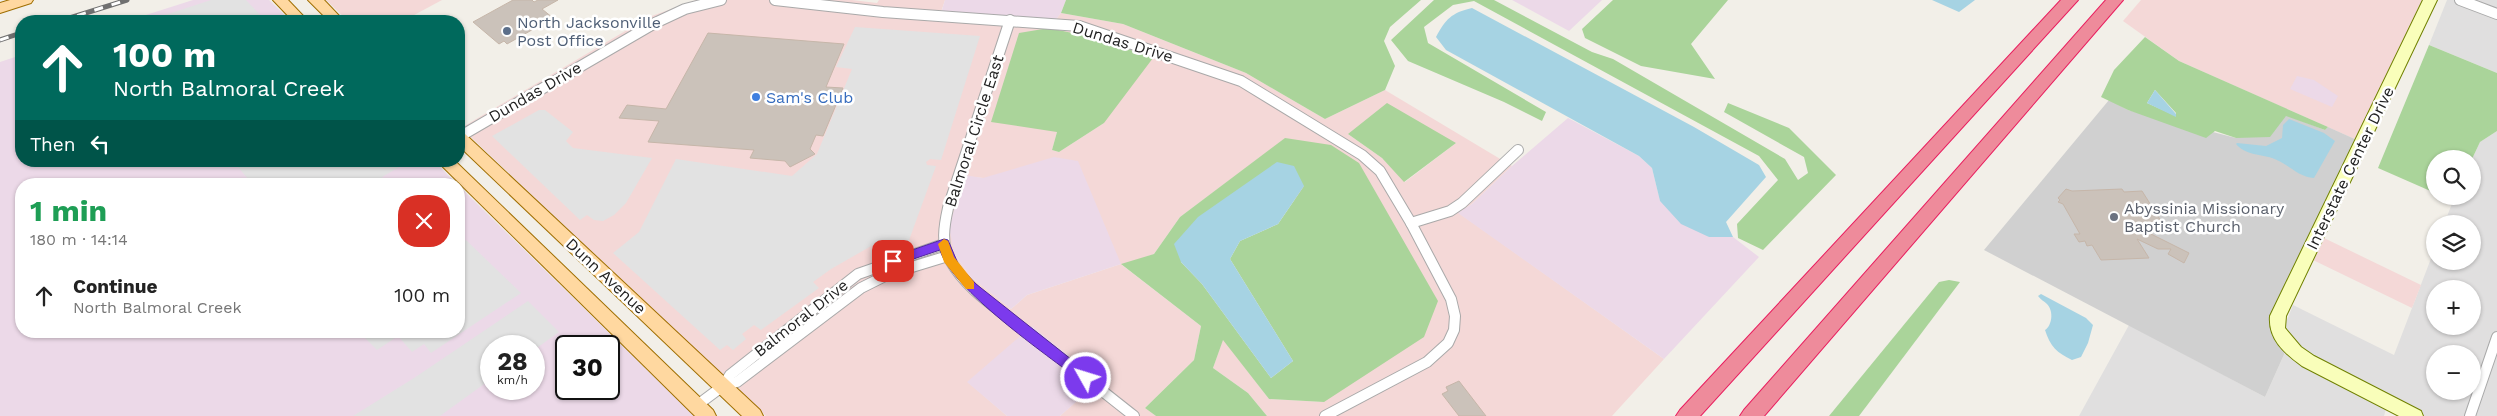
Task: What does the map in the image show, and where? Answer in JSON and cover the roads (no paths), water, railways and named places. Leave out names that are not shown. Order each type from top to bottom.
[{"type":"highway","points":[[1687,416],[2070,0]]},
{"type":"highway","points":[[1751,416],[2115,0]]},
{"type":"main road","points":[[0,8],[26,0]]},
{"type":"main road","points":[[280,0],[295,15]]},
{"type":"main road","points":[[315,0],[331,15]]},
{"type":"main road","name":"Dunn Avenue","points":[[465,143],[754,416]]},
{"type":"main road","name":"Dunn Avenue","points":[[451,167],[462,178]]},
{"type":"main road","name":"Dunn Avenue","points":[[465,181],[701,411]]},
{"type":"street","name":"Dundas Drive","points":[[465,133],[656,22],[685,9],[721,0]]},
{"type":"street","name":"Dundas Drive","points":[[776,0],[874,11],[1056,23],[1092,29],[1252,86],[1370,160],[1388,182],[1412,223],[1455,310],[1455,327],[1451,338],[1432,361],[1326,416]]},
{"type":"street","name":"Interstate Center Drive","points":[[2415,416],[2308,361],[2286,345],[2277,328],[2278,316],[2430,0]]},
{"type":"street","points":[[2460,0],[2497,14]]},
{"type":"street","name":"Balmoral Circle East","points":[[944,244],[944,228],[950,201],[1010,20]]},
{"type":"street","points":[[1412,223],[1450,211],[1462,203],[1518,150]]},
{"type":"street","points":[[944,244],[955,269],[977,292],[1134,416]]},
{"type":"street","name":"Balmoral Drive","points":[[701,411],[730,375],[858,274],[944,244]]},
{"type":"street","name":"Balmoral Drive","points":[[723,386],[738,382],[861,288],[888,274],[948,256]]},
{"type":"street","points":[[2470,416],[2497,337]]},
{"type":"water","points":[[1932,0],[1975,0],[1959,12]]},
{"type":"water","points":[[1472,8],[1694,127],[1759,165],[1766,177],[1726,222],[1733,237],[1709,237],[1681,224],[1660,201],[1652,168],[1639,156],[1446,50],[1436,37],[1446,21],[1459,12]]},
{"type":"water","points":[[2155,90],[2176,114],[2176,117],[2147,103]]},
{"type":"water","points":[[2289,119],[2324,133],[2335,141],[2314,178],[2297,173],[2272,158],[2248,152],[2236,144],[2266,146],[2282,138],[2283,125]]},
{"type":"water","points":[[1277,162],[1294,166],[1304,186],[1278,224],[1240,241],[1230,259],[1293,361],[1271,378],[1202,284],[1181,262],[1174,244],[1198,217]]},
{"type":"water","points":[[2041,294],[2086,318],[2093,325],[2088,343],[2081,357],[2072,360],[2058,352],[2052,345],[2045,330],[2051,322],[2051,310],[2038,296]]},
{"type":"railway","points":[[79,15],[127,0]]},
{"type":"railway","points":[[0,40],[15,35]]},
{"type":"place","name":"North Jacksonville Post Office","points":[[507,31]]},
{"type":"place","name":"Sam's Club","points":[[756,97]]},
{"type":"place","name":"Abyssinia Missionary Baptist Church","points":[[2114,217]]}]
